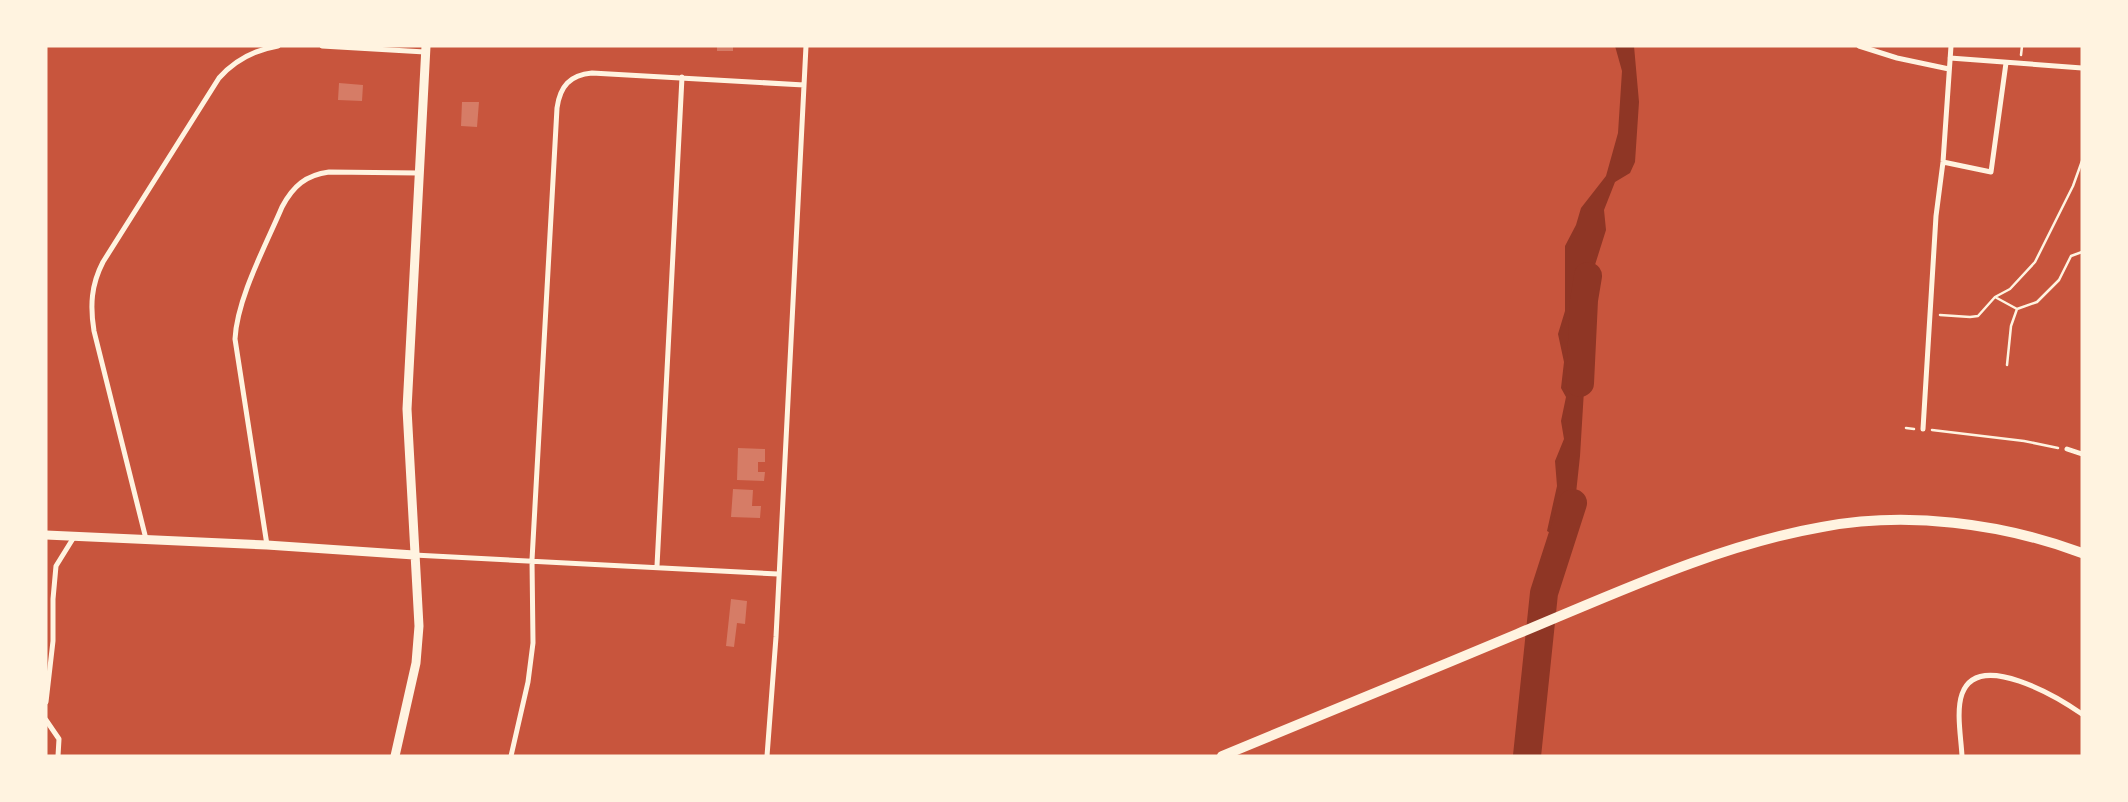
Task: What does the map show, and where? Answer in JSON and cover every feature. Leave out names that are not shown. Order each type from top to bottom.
[{"type":"main road","points":[[1222,756],[1602,599],[1754,542],[1816,528],[1860,522],[1925,522],[1987,527],[2049,541],[2082,553]]},
{"type":"street","points":[[146,539],[94,332],[90,306],[95,280],[103,262],[219,78],[240,59],[266,48],[278,46]]},
{"type":"street","points":[[322,46],[425,49],[407,409],[419,626],[415,670],[395,756]]},
{"type":"street","points":[[768,756],[806,46]]},
{"type":"street","points":[[1859,46],[1897,58],[1949,70]]},
{"type":"street","points":[[1923,429],[1936,216],[1944,162],[1951,46]]},
{"type":"street","points":[[1950,58],[2082,68]]},
{"type":"street","points":[[1944,162],[1991,172],[2006,62]]},
{"type":"street","points":[[511,756],[531,665],[532,560],[558,99],[565,83],[570,78],[584,73],[804,85]]},
{"type":"street","points":[[657,566],[682,77]]},
{"type":"street","points":[[267,545],[235,339],[239,311],[245,294],[282,207],[288,196],[305,179],[316,174],[329,172],[418,173]]},
{"type":"street","points":[[2067,450],[2082,454]]},
{"type":"street","points":[[46,536],[267,545],[414,555],[657,566],[778,574]]},
{"type":"street","points":[[46,702],[54,641],[53,599],[56,566],[74,537]]},
{"type":"street","points":[[1962,756],[1960,701],[1966,686],[1981,676],[1999,676],[2027,684],[2082,714]]},
{"type":"street","points":[[46,720],[59,739],[58,756]]},
{"type":"path","points":[[1930,314],[1978,316],[1995,297],[2010,289],[2035,262],[2073,186],[2082,161]]},
{"type":"path","points":[[1995,297],[2017,309],[2037,302],[2059,280],[2071,256],[2082,252]]},
{"type":"path","points":[[2007,365],[2011,326],[2017,309]]},
{"type":"path","points":[[1906,428],[1949,431],[2067,450]]},
{"type":"shaded area","points":[[1615,46],[1634,46],[1639,102],[1635,162],[1630,173],[1615,182],[1604,210],[1606,230],[1594,268],[1578,336],[1586,357],[1580,456],[1574,512],[1564,541],[1547,531],[1557,486],[1555,461],[1564,439],[1561,421],[1566,397],[1561,388],[1564,362],[1558,334],[1565,311],[1565,246],[1576,225],[1581,208],[1606,176],[1618,133],[1622,71]]},
{"type":"building","points":[[717,46],[733,46],[733,51],[717,51]]},
{"type":"building","points":[[339,83],[363,85],[362,101],[338,100]]},
{"type":"building","points":[[462,102],[479,102],[477,127],[461,126]]},
{"type":"building","points":[[738,448],[765,449],[765,462],[758,462],[758,472],[765,472],[764,481],[737,480]]},
{"type":"building","points":[[733,489],[753,490],[752,506],[761,506],[760,518],[731,517]]},
{"type":"building","points":[[731,599],[747,601],[745,624],[737,623],[734,647],[726,646]]},
{"type":"waterway","points":[[1580,383],[1584,300],[1588,276]]},
{"type":"waterway","points":[[1527,756],[1544,593],[1573,503]]}]
